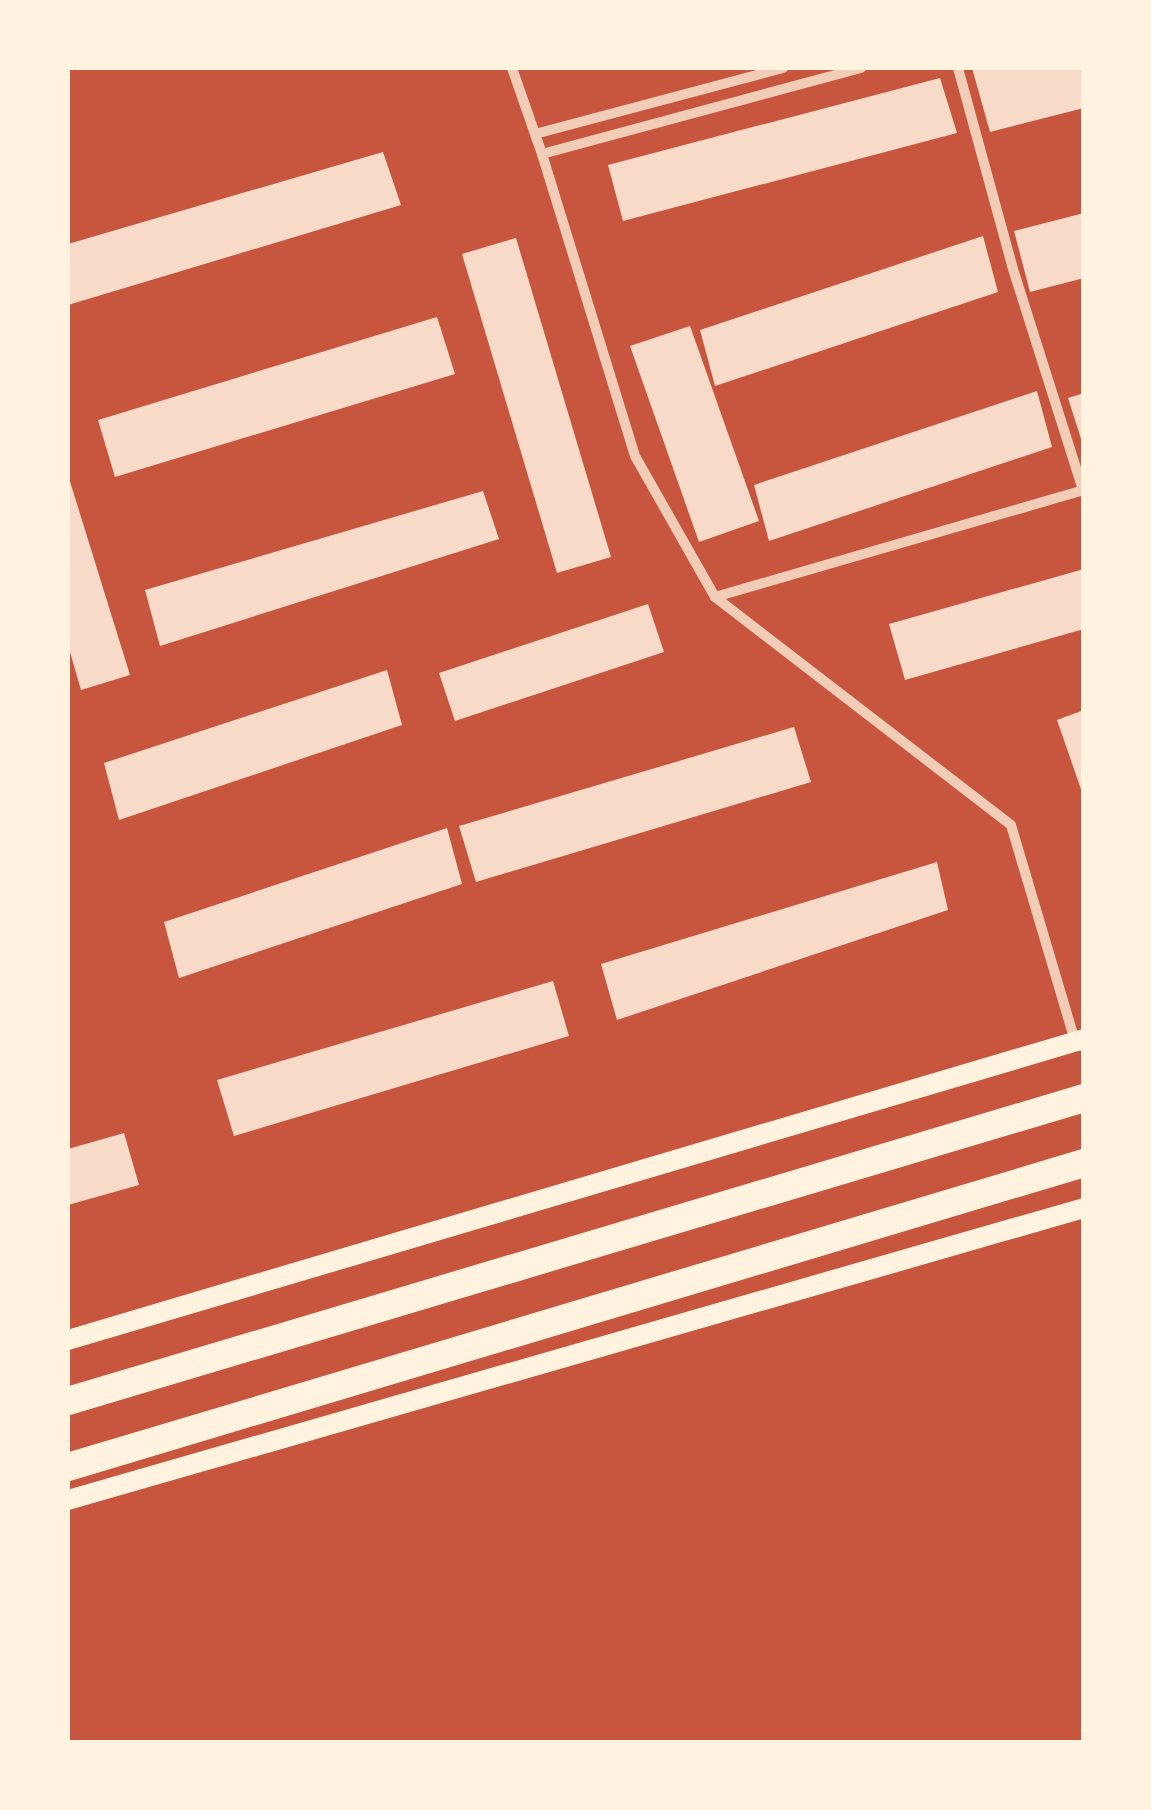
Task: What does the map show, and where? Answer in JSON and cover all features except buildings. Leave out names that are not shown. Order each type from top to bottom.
[{"type":"highway","points":[[68,1401],[1084,1098]]},
{"type":"highway","points":[[68,1467],[1084,1164]]},
{"type":"main road","points":[[68,1340],[1079,1040]]},
{"type":"main road","points":[[68,1500],[1084,1208]]},
{"type":"street","points":[[512,68],[635,456],[714,597],[1012,826],[1079,1040]]},
{"type":"street","points":[[534,134],[783,68]]},
{"type":"street","points":[[542,154],[860,68]]},
{"type":"street","points":[[714,597],[1083,490],[1013,269],[958,68]]}]
